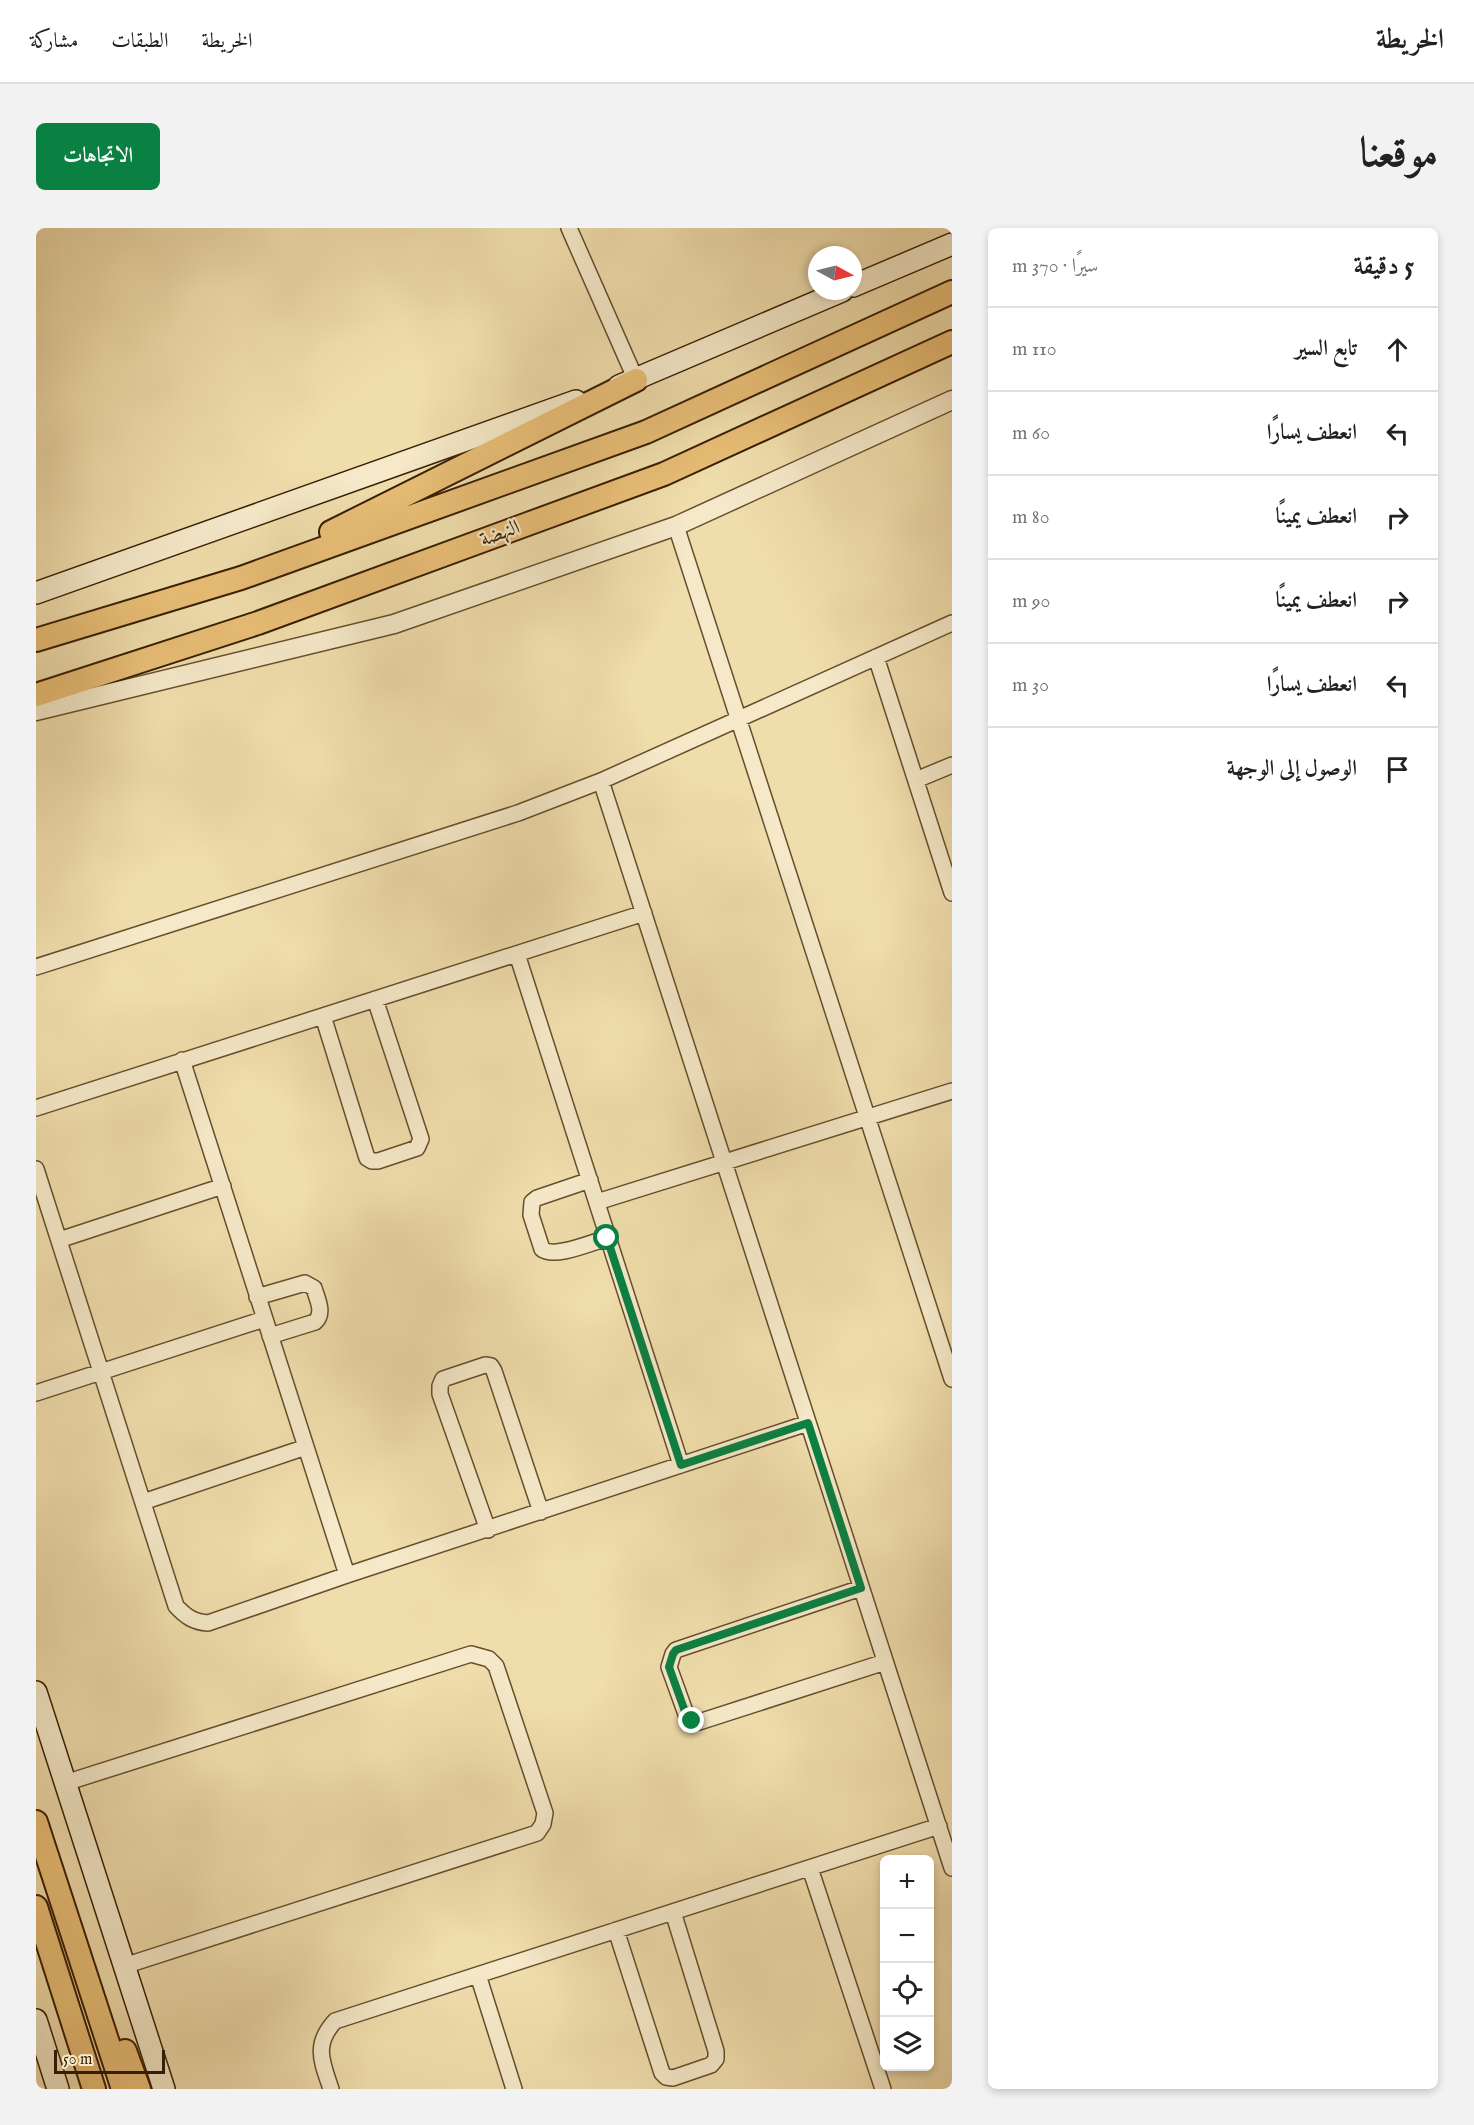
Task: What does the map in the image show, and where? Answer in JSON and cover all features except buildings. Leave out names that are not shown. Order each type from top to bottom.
[{"type":"main road","points":[[862,282],[952,244]]},
{"type":"main road","points":[[36,640],[241,578],[645,432],[952,292]]},
{"type":"main road","points":[[241,578],[636,380],[821,300]]},
{"type":"main road","name":"النهضة","points":[[36,695],[258,623],[664,474],[952,342]]},
{"type":"main road","points":[[36,593],[636,380]]},
{"type":"main road","points":[[36,1692],[164,2089]]},
{"type":"main road","points":[[36,1822],[123,2089]]},
{"type":"main road","points":[[36,1907],[94,2089]]},
{"type":"main road","points":[[70,1930],[140,2089]]},
{"type":"main road","points":[[36,2020],[58,2089]]},
{"type":"street","points":[[569,228],[636,380]]},
{"type":"street","points":[[36,711],[394,624],[676,526],[952,400]]},
{"type":"street","points":[[676,526],[952,1379]]},
{"type":"street","points":[[36,967],[519,813],[601,781],[952,623]]},
{"type":"street","points":[[876,657],[952,893]]},
{"type":"street","points":[[916,780],[952,765]]},
{"type":"street","points":[[601,781],[952,1868]]},
{"type":"street","points":[[36,1108],[644,914]]},
{"type":"street","points":[[517,954],[681,1465]]},
{"type":"street","points":[[323,1016],[367,1158],[378,1161],[417,1148],[421,1139],[375,999]]},
{"type":"street","points":[[182,1060],[347,1575]]},
{"type":"street","points":[[597,1202],[952,1091]]},
{"type":"street","points":[[36,1169],[176,1606],[184,1615],[196,1622],[208,1623],[808,1423]]},
{"type":"street","points":[[590,1180],[537,1198],[532,1202],[531,1215],[542,1250],[546,1253],[557,1253],[607,1238]]},
{"type":"street","points":[[59,1240],[223,1186]]},
{"type":"street","points":[[257,1297],[305,1283],[314,1288],[321,1312],[320,1318],[315,1322],[270,1336]]},
{"type":"street","points":[[36,1393],[264,1319]]},
{"type":"street","points":[[488,1530],[440,1394],[443,1380],[485,1365],[491,1366],[494,1371],[541,1512]]},
{"type":"street","points":[[143,1502],[306,1447]]},
{"type":"street","points":[[861,1588],[676,1650],[669,1667],[687,1717],[699,1722],[885,1662]]},
{"type":"street","points":[[65,1783],[471,1654],[489,1659],[496,1666],[545,1813],[543,1824],[537,1833],[124,1966]]},
{"type":"street","points":[[331,2089],[321,2060],[321,2043],[327,2030],[335,2021],[939,1826]]},
{"type":"street","points":[[810,1868],[883,2089]]},
{"type":"street","points":[[616,1930],[662,2073],[666,2077],[673,2078],[711,2065],[716,2059],[716,2051],[673,1912]]},
{"type":"street","points":[[478,1975],[514,2089]]},
{"type":"route","points":[[607,1238],[681,1465],[808,1423],[861,1588],[676,1650],[669,1667],[687,1717],[692,1721]]}]
